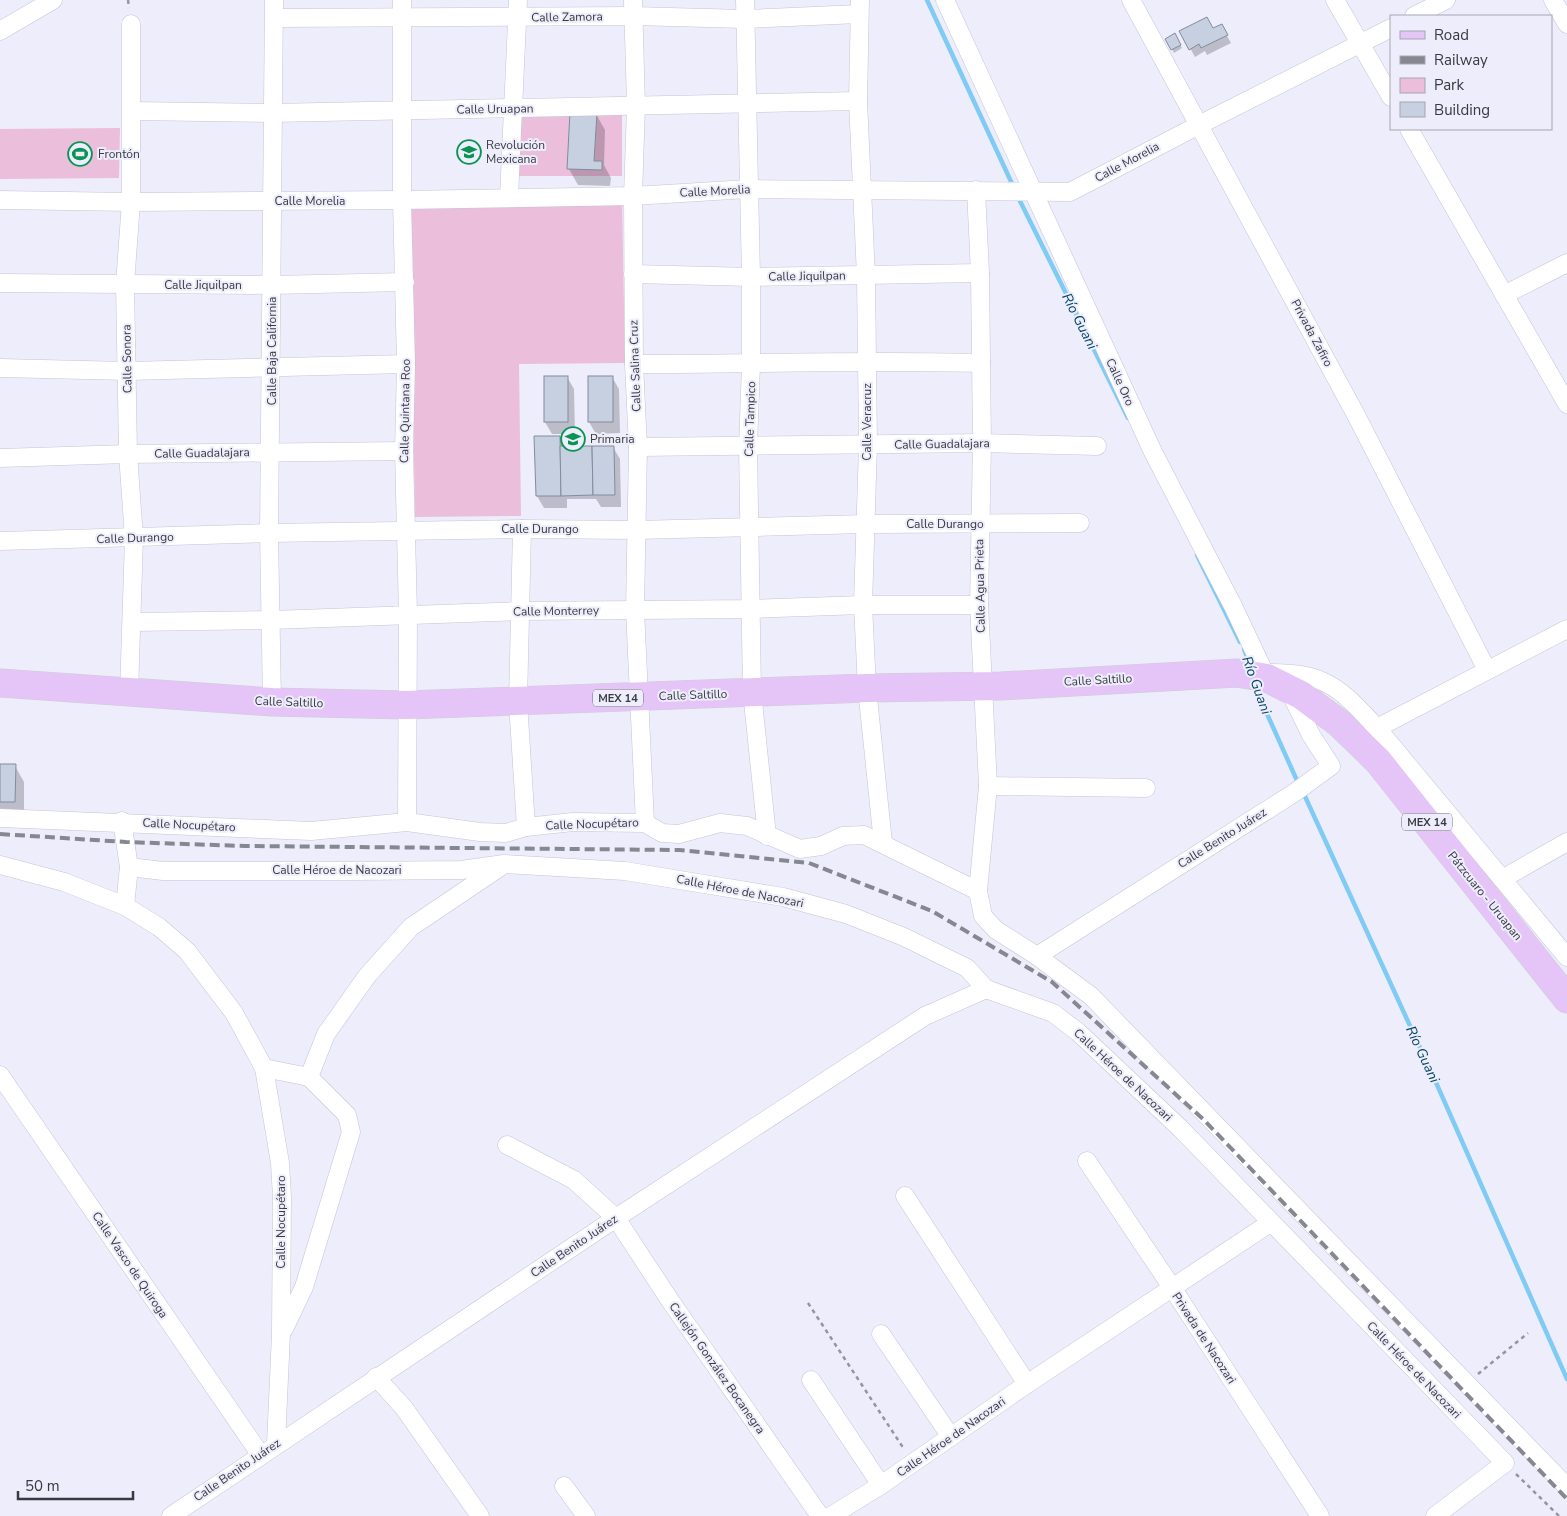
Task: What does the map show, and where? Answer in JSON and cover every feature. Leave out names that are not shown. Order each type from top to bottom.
[{"type":"main road","name":"Calle Saltillo","points":[[0,683],[272,702],[406,705],[866,688],[1264,678]]},
{"type":"main road","name":"Pátzcuaro - Uruapan","points":[[1264,678],[1314,703],[1339,723],[1378,761],[1567,999]]},
{"type":"street","points":[[0,31],[53,0]]},
{"type":"street","name":"Calle Baja California","points":[[272,702],[269,533],[274,0]]},
{"type":"street","name":"Calle Quintana Roo","points":[[402,0],[402,200],[406,282],[404,451],[408,614],[406,705],[407,822]]},
{"type":"street","points":[[509,197],[518,0]]},
{"type":"street","name":"Calle Tampico","points":[[745,0],[751,277],[751,364],[748,446],[752,692],[767,836]]},
{"type":"street","name":"Calle Oro","points":[[945,0],[1028,192],[1264,678]]},
{"type":"street","name":"Privada Zafiro","points":[[1130,0],[1356,415],[1487,670]]},
{"type":"street","points":[[1335,0],[1390,95]]},
{"type":"street","points":[[1416,15],[1446,0]]},
{"type":"street","points":[[1552,0],[1567,24]]},
{"type":"street","name":"Calle Zamora","points":[[274,18],[518,18],[633,8],[745,19],[860,7]]},
{"type":"street","name":"Calle Veracruz","points":[[860,7],[858,101],[866,276],[868,445],[863,605],[866,688],[883,843]]},
{"type":"street","name":"Calle Salina Cruz","points":[[633,8],[636,106],[633,196],[634,364],[638,447],[636,610],[645,823]]},
{"type":"street","name":"Calle Sonora","points":[[129,693],[133,622],[134,538],[128,454],[125,284],[131,202],[131,24]]},
{"type":"street","name":"Calle Morelia","points":[[0,200],[131,202],[402,200],[633,196],[748,189],[1070,192],[1199,124],[1390,29]]},
{"type":"street","name":"Calle Uruapan","points":[[132,111],[272,113],[858,101]]},
{"type":"street","points":[[1410,130],[1567,404]]},
{"type":"street","name":"Calle Agua Prieta","points":[[981,190],[980,363],[982,443],[979,605],[988,786],[978,891],[983,916],[996,930],[1038,956],[1091,996],[1567,1487]]},
{"type":"street","points":[[1504,295],[1567,264]]},
{"type":"street","name":"Calle Jiquilpan","points":[[633,274],[751,277],[980,273]]},
{"type":"street","name":"Calle Jiquilpan","points":[[0,282],[272,285],[406,282]]},
{"type":"street","points":[[634,364],[751,364],[867,360],[980,363]]},
{"type":"street","points":[[0,368],[128,371],[406,364]]},
{"type":"street","name":"Calle Guadalajara","points":[[638,447],[982,443],[1097,446]]},
{"type":"street","name":"Calle Guadalajara","points":[[0,458],[128,454],[404,451]]},
{"type":"street","name":"Calle Durango","points":[[0,541],[269,533],[522,529],[636,530],[866,524],[1080,523]]},
{"type":"street","points":[[522,529],[518,702],[526,827]]},
{"type":"street","name":"Calle Monterrey","points":[[133,622],[271,620],[521,611],[751,609],[863,605],[979,605]]},
{"type":"street","points":[[1378,728],[1567,629]]},
{"type":"street","points":[[1264,678],[1302,674],[1324,680],[1346,694],[1378,728],[1567,957]]},
{"type":"street","name":"Calle Benito Juárez","points":[[1038,956],[1294,793],[1332,766],[1311,735],[1264,678]]},
{"type":"street","points":[[988,786],[1146,788]]},
{"type":"street","name":"Calle Nocupétaro","points":[[0,818],[122,821],[311,831],[407,822],[506,833],[526,827],[573,822],[645,823],[662,833],[679,834],[720,823],[747,826],[800,849],[821,846],[843,836],[864,835],[978,891]]},
{"type":"street","name":"Calle Nocupétaro","points":[[122,821],[129,867],[125,906]]},
{"type":"street","points":[[1502,879],[1567,842]]},
{"type":"street","points":[[309,1077],[326,1034],[367,976],[411,927],[504,864]]},
{"type":"street","name":"Calle Héroe de Nacozari","points":[[129,867],[164,871],[354,871],[461,870],[504,864],[625,871],[782,896],[846,914],[904,937],[967,968],[986,989],[1053,1013],[1078,1032],[1181,1130],[1505,1463]]},
{"type":"street","name":"Calle Nocupétaro","points":[[0,865],[64,882],[125,906],[159,927],[187,951],[234,1013],[264,1068],[280,1163],[282,1197],[281,1334],[276,1444]]},
{"type":"street","name":"Calle Benito Juárez","points":[[171,1516],[376,1377],[925,1016],[986,989]]},
{"type":"street","points":[[264,1068],[309,1077],[347,1115],[351,1132],[304,1287],[281,1334]]},
{"type":"street","name":"Calle Vasco de Quiroga","points":[[0,1075],[260,1454]]},
{"type":"street","name":"Callejón González Bocanegra","points":[[507,1145],[574,1180],[616,1218],[669,1299],[820,1516]]},
{"type":"street","name":"Privada de Nacozari","points":[[1087,1161],[1173,1289],[1320,1516]]},
{"type":"street","points":[[905,1196],[1027,1384]]},
{"type":"street","name":"Calle Héroe de Nacozari","points":[[832,1516],[1270,1223]]},
{"type":"street","points":[[882,1334],[950,1437]]},
{"type":"street","points":[[376,1377],[404,1408],[480,1516]]},
{"type":"street","points":[[811,1380],[881,1485]]},
{"type":"street","points":[[1436,1516],[1505,1463]]},
{"type":"street","points":[[564,1486],[586,1516]]},
{"type":"path","points":[[808,1303],[913,1463]]},
{"type":"path","points":[[1467,1383],[1528,1333]]},
{"type":"path","points":[[1505,1463],[1559,1516]]},
{"type":"green space","points":[[517,107],[622,107],[622,176],[517,176]]},
{"type":"green space","name":"Frontón","points":[[120,128],[119,178],[0,179],[0,129]]},
{"type":"green space","points":[[622,194],[625,363],[519,364],[521,516],[415,517],[409,196]]},
{"type":"building","points":[[1207,17],[1213,28],[1222,24],[1228,35],[1201,48],[1199,44],[1189,50],[1179,31]]},
{"type":"building","points":[[1175,33],[1181,45],[1171,50],[1165,39]]},
{"type":"building","points":[[570,112],[597,112],[594,161],[602,161],[602,170],[567,169]]},
{"type":"building","points":[[544,376],[568,376],[568,422],[544,422]]},
{"type":"building","points":[[588,376],[613,376],[613,422],[588,422]]},
{"type":"building","points":[[534,436],[560,436],[561,496],[536,496]]},
{"type":"building","points":[[560,446],[592,446],[593,495],[561,496]]},
{"type":"building","points":[[592,446],[614,446],[615,495],[593,495]]},
{"type":"building","points":[[0,764],[16,764],[15,802],[0,802]]},
{"type":"waterway","name":"Río Guani","points":[[927,0],[1014,188]]},
{"type":"waterway","name":"Río Guani","points":[[1018,197],[1128,418]]},
{"type":"waterway","name":"Río Guani","points":[[1197,555],[1240,642]]},
{"type":"waterway","name":"Río Guani","points":[[1244,649],[1250,665]]},
{"type":"waterway","name":"Río Guani","points":[[1257,686],[1263,705],[1299,785]]},
{"type":"waterway","name":"Río Guani","points":[[1303,792],[1438,1087],[1567,1379]]},
{"type":"railway","points":[[0,834],[126,842],[245,846],[679,850],[809,863],[932,911],[1052,982],[1204,1120],[1567,1499]]},
{"type":"place","name":"Revolución Mexicana","points":[[469,152]]},
{"type":"place","name":"Frontón","points":[[80,154]]},
{"type":"place","name":"Primaria","points":[[573,439]]}]
